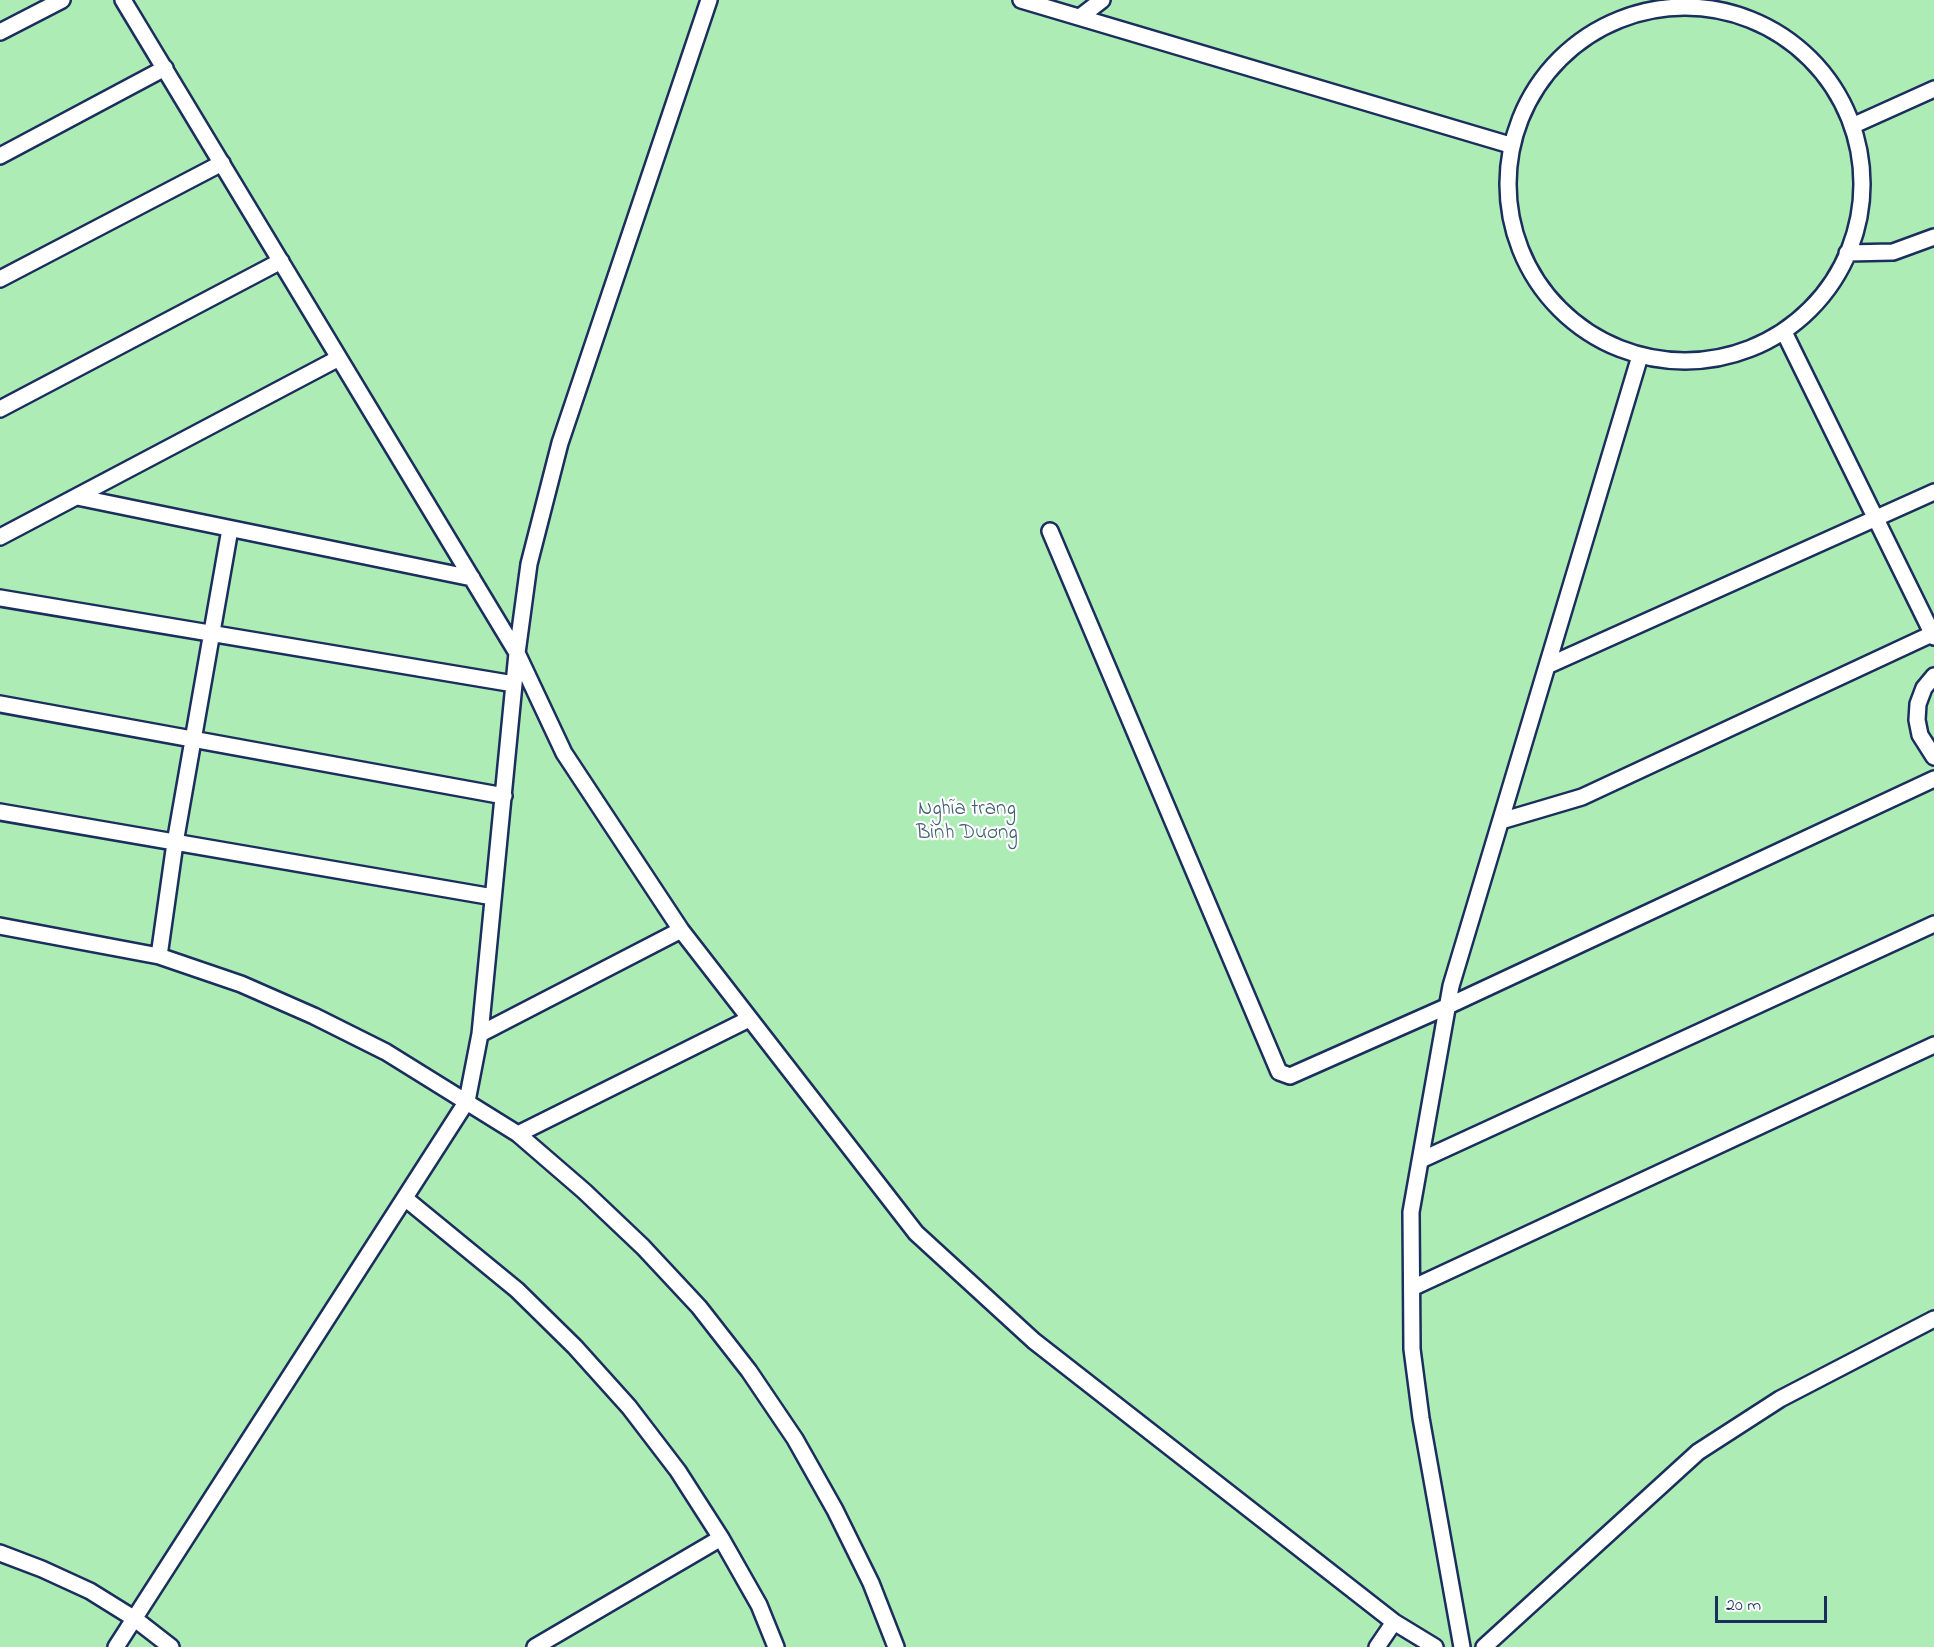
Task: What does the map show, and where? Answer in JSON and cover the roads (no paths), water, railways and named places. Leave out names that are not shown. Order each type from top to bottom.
[{"type":"lane","points":[[0,33],[62,0]]},
{"type":"lane","points":[[123,0],[517,653],[564,753],[681,930],[916,1233],[1034,1341],[1394,1622],[1436,1647]]},
{"type":"lane","points":[[116,1647],[467,1101],[480,1034],[517,653],[529,564],[560,443],[709,0]]},
{"type":"lane","points":[[1021,0],[1510,146]]},
{"type":"lane","points":[[1080,17],[1102,0]]},
{"type":"lane","points":[[1704,3],[1761,22],[1810,56],[1845,104],[1852,126],[1863,159],[1860,217],[1840,272],[1804,317],[1784,332],[1754,348],[1698,362],[1640,356],[1589,335],[1548,299],[1520,253],[1506,200],[1510,146],[1529,97],[1561,56],[1603,26],[1652,9],[1704,3]]},
{"type":"lane","points":[[0,156],[165,68]]},
{"type":"lane","points":[[1852,126],[1934,89]]},
{"type":"lane","points":[[0,279],[222,163]]},
{"type":"lane","points":[[1848,253],[1893,252],[1934,237]]},
{"type":"lane","points":[[0,409],[281,261]]},
{"type":"lane","points":[[1501,820],[1582,796],[1933,635],[1784,332]]},
{"type":"lane","points":[[1462,1647],[1421,1418],[1412,1349],[1411,1212],[1448,1006],[1501,820],[1640,356]]},
{"type":"lane","points":[[0,537],[339,358]]},
{"type":"lane","points":[[1547,666],[1934,492]]},
{"type":"lane","points":[[77,497],[472,578]]},
{"type":"lane","points":[[159,956],[175,843],[195,740],[230,529]]},
{"type":"lane","points":[[1050,531],[1279,1072],[1290,1076],[1448,1006],[1934,779]]},
{"type":"lane","points":[[0,598],[514,684]]},
{"type":"lane","points":[[1934,676],[1924,688],[1918,704],[1917,720],[1920,735],[1934,757]]},
{"type":"lane","points":[[0,704],[504,796]]},
{"type":"lane","points":[[0,812],[493,897]]},
{"type":"lane","points":[[1421,1160],[1934,924]]},
{"type":"lane","points":[[0,926],[159,956],[241,984],[314,1016],[386,1052],[518,1134],[584,1191],[643,1247],[699,1307],[749,1371],[795,1439],[836,1510],[871,1583],[896,1647]]},
{"type":"lane","points":[[480,1034],[681,930]]},
{"type":"lane","points":[[518,1134],[749,1019]]},
{"type":"lane","points":[[1412,1288],[1934,1045]]},
{"type":"lane","points":[[406,1199],[517,1290],[574,1347],[643,1425],[678,1471],[722,1538],[759,1605],[776,1647]]},
{"type":"lane","points":[[1484,1647],[1698,1452],[1780,1399],[1934,1319]]},
{"type":"lane","points":[[535,1647],[722,1538]]},
{"type":"lane","points":[[0,1553],[90,1591],[135,1619],[171,1647]]},
{"type":"lane","points":[[1377,1647],[1394,1622]]},
{"type":"park label","name":"Nghĩa trang Bình Dương","points":[[967,823]]}]
